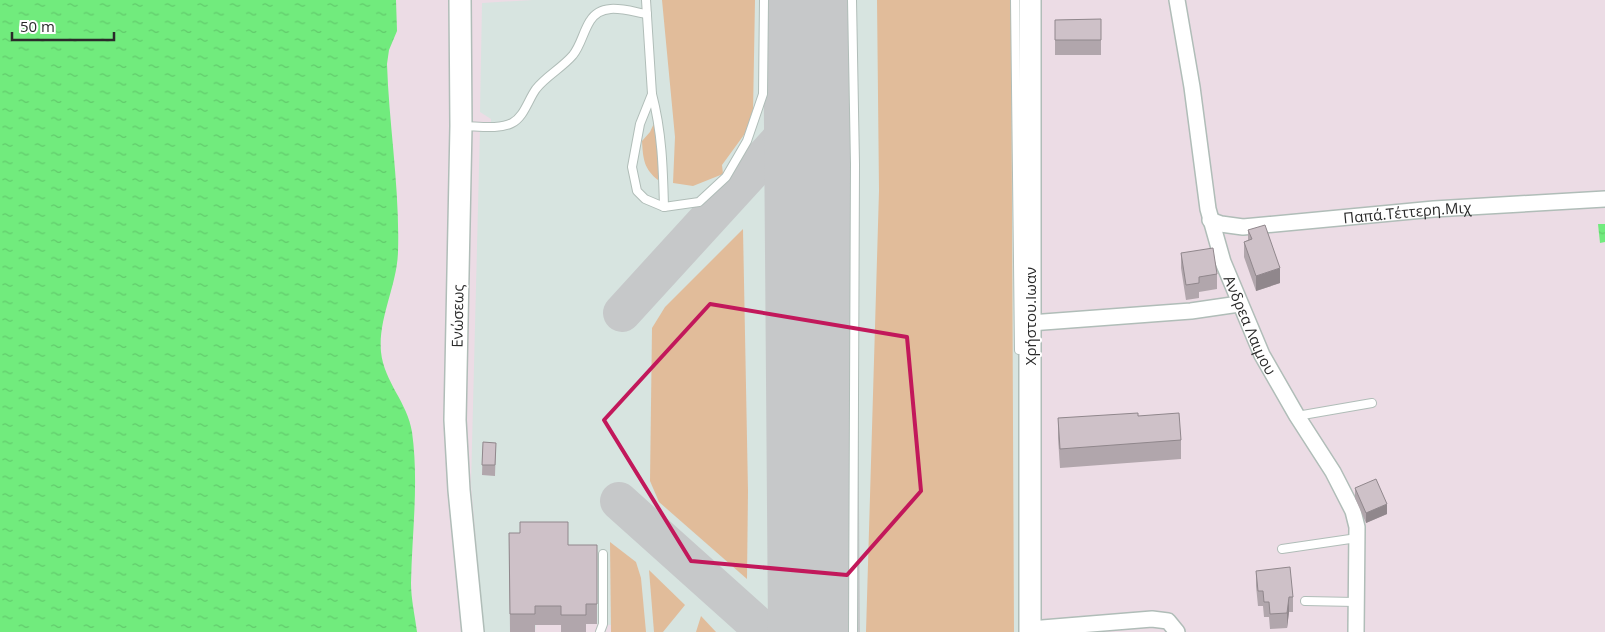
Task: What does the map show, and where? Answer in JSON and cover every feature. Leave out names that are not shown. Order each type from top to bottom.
[{"type":"main road","name":"Ενώσεως","points":[[460,0],[461,126],[456,420],[459,490],[473,632]]},
{"type":"main road","name":"Χρήστου.Ιωαν","points":[[1028,631],[1030,0]]},
{"type":"street","name":"Ανδρεα Λαιμου","points":[[1177,0],[1192,88],[1210,220],[1239,304],[1262,355],[1297,416],[1333,472],[1353,511],[1357,538],[1356,632]]},
{"type":"street","name":"Παπά.Τέττερη.Μιχ","points":[[1210,220],[1221,224],[1243,227],[1434,209],[1605,199]]},
{"type":"street","points":[[1030,323],[1191,311],[1239,304]]},
{"type":"street","points":[[1028,631],[1152,619],[1168,621],[1177,632]]},
{"type":"lane","points":[[646,0],[652,94],[659,120],[663,150],[664,207]]},
{"type":"lane","points":[[652,94],[640,124],[632,167],[637,191],[645,199],[664,207],[699,202],[726,177],[747,141],[763,94],[764,0]]},
{"type":"lane","points":[[852,0],[855,164],[853,632]]},
{"type":"lane","points":[[1015,0],[1020,355]]},
{"type":"lane","points":[[461,126],[502,126],[519,118],[538,86],[559,70],[573,54],[581,43],[590,21],[599,12],[607,9],[620,9],[647,14]]},
{"type":"lane","points":[[1297,416],[1372,403]]},
{"type":"lane","points":[[1021,483],[1028,631]]},
{"type":"lane","points":[[1282,549],[1357,538]]},
{"type":"lane","points":[[600,632],[603,624],[602,554]]},
{"type":"lane","points":[[1305,601],[1355,602]]},
{"type":"highlighted area","points":[[710,304],[907,337],[921,491],[847,575],[691,561],[604,420]]},
{"type":"shaded area","points":[[533,0],[1022,0],[1027,632],[611,632],[611,625],[597,624],[536,625],[535,632],[484,632],[471,484],[480,128],[491,128],[491,119],[480,112],[482,3]]},
{"type":"shaded area","points":[[662,0],[755,0],[753,113],[749,128],[722,165],[723,174],[693,186],[673,183],[675,137]]},
{"type":"shaded area","points":[[877,0],[1011,0],[1014,632],[866,632],[879,191]]},
{"type":"shaded area","points":[[657,117],[660,162],[658,180],[647,168],[642,141],[650,132]]},
{"type":"shaded area","points":[[743,229],[748,491],[747,579],[659,502],[650,481],[652,328],[665,307]]},
{"type":"shaded area","points":[[610,542],[636,562],[641,578],[646,632],[611,632]]},
{"type":"shaded area","points":[[649,570],[685,605],[663,632],[654,632]]},
{"type":"shaded area","points":[[701,616],[716,632],[696,632]]},
{"type":"water","points":[[0,0],[396,0],[397,31],[389,50],[387,64],[396,181],[398,252],[397,265],[382,327],[381,352],[387,373],[410,421],[412,432],[415,489],[411,583],[417,632],[0,632]]},
{"type":"water","points":[[1598,224],[1605,224],[1605,242],[1600,243]]},
{"type":"building","points":[[1101,19],[1101,40],[1055,40],[1055,20]]},
{"type":"building","points":[[1265,225],[1280,268],[1256,276],[1244,242],[1252,239],[1248,230]]},
{"type":"building","points":[[1213,248],[1217,274],[1199,277],[1199,283],[1186,285],[1181,253]]},
{"type":"building","points":[[1138,413],[1138,416],[1179,413],[1181,440],[1060,449],[1058,418]]},
{"type":"building","points":[[483,442],[496,443],[495,465],[482,465]]},
{"type":"building","points":[[1376,479],[1387,504],[1366,513],[1355,488]]},
{"type":"building","points":[[520,522],[568,522],[568,545],[597,545],[597,604],[586,604],[586,615],[561,615],[561,606],[535,606],[535,614],[510,614],[509,533],[520,533]]},
{"type":"building","points":[[1290,567],[1293,597],[1289,597],[1287,613],[1270,614],[1269,602],[1264,602],[1263,591],[1258,591],[1256,571]]},
{"type":"taxiway","points":[[622,313],[791,128],[810,98]]},
{"type":"taxiway","points":[[754,168],[774,157],[790,156],[803,167],[811,189]]},
{"type":"taxiway","points":[[619,501],[765,632]]},
{"type":"taxiway","points":[[794,632],[806,624],[814,614]]},
{"type":"runway","points":[[809,0],[814,632]]}]
